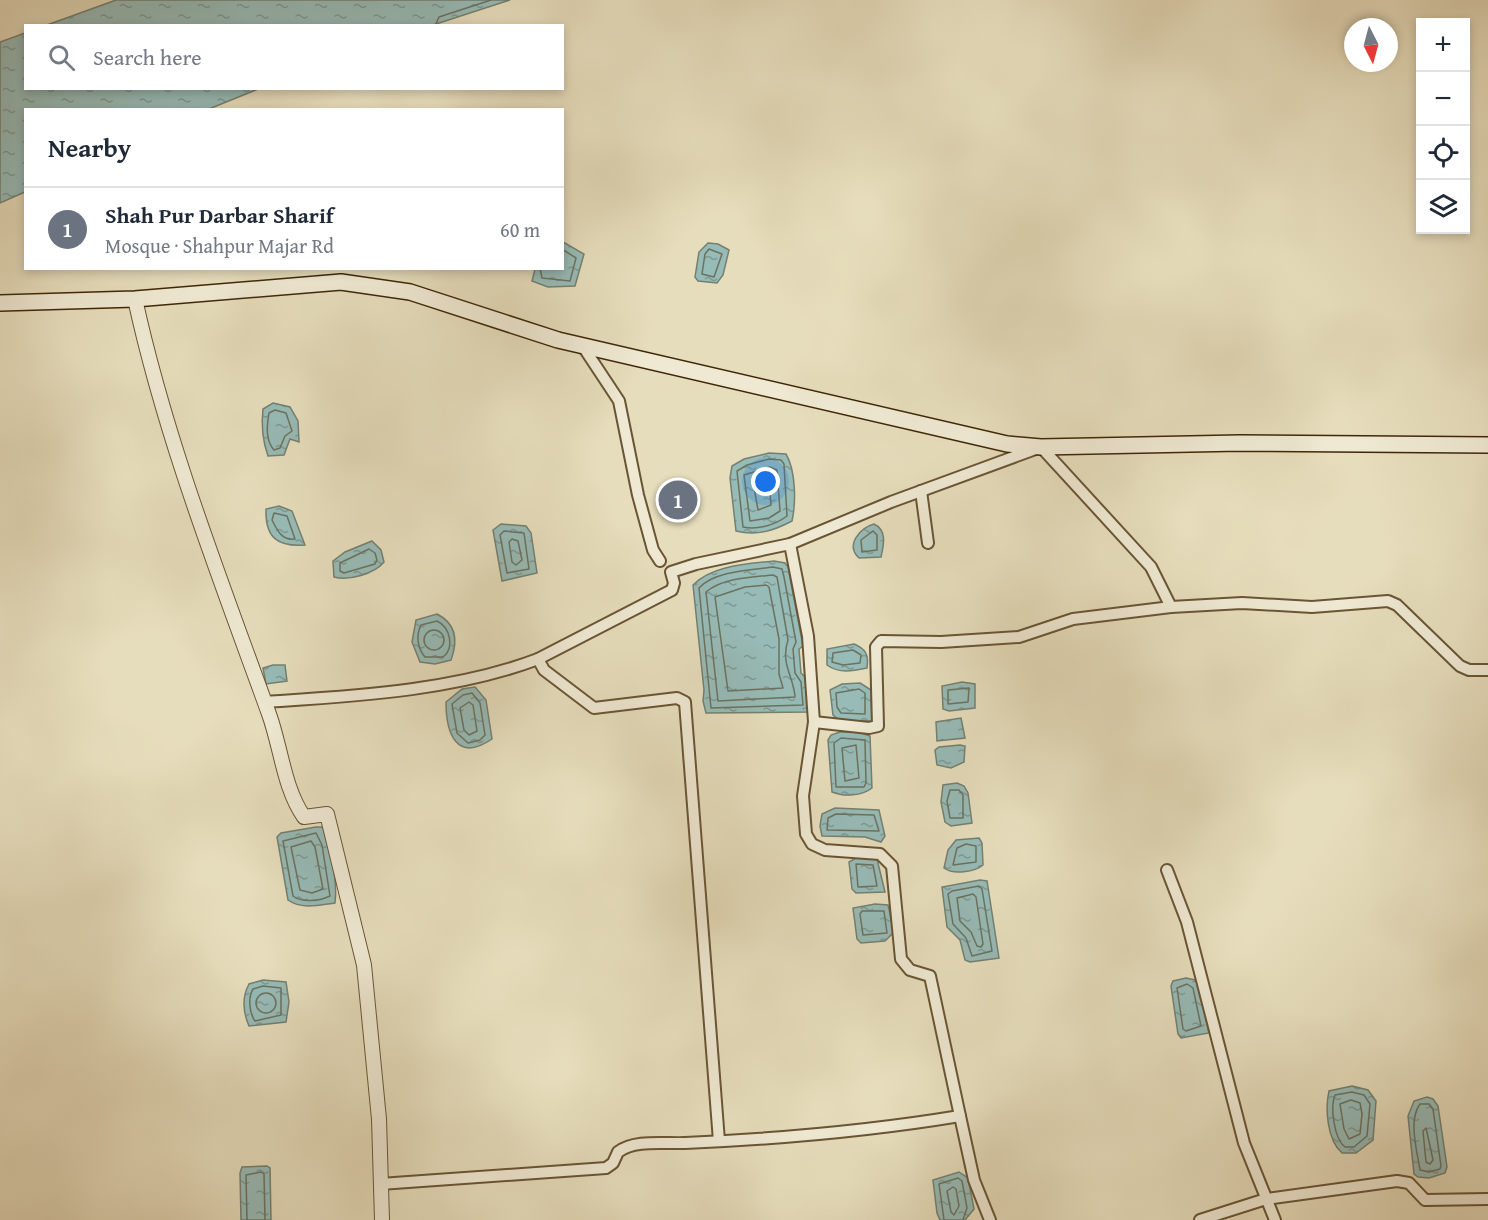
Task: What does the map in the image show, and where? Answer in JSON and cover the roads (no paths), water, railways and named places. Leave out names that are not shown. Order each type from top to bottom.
[{"type":"main road","points":[[0,303],[135,299],[341,282],[410,292],[582,345],[975,438],[1041,447],[1240,443],[1488,445]]},
{"type":"street","points":[[135,299],[146,350],[170,429],[265,702],[296,805],[304,817],[327,814],[364,965],[379,1119],[382,1220]]},
{"type":"street","points":[[582,345],[619,401],[638,495],[653,550],[660,561]]},
{"type":"street","points":[[265,702],[374,694],[518,667],[672,590],[674,583],[672,572],[696,564],[790,544],[921,491],[1041,447],[1151,567],[1171,606]]},
{"type":"street","points":[[921,491],[928,543]]},
{"type":"street","points":[[790,544],[808,636],[814,722],[803,796],[806,834],[812,844],[825,850],[880,854],[892,866],[901,959],[910,970],[930,976],[974,1180],[990,1220]]},
{"type":"street","points":[[814,722],[869,728],[878,726],[876,646],[881,641],[951,641],[1019,637],[1073,619],[1171,606],[1242,603],[1312,607],[1388,601],[1397,605],[1460,666],[1469,670],[1488,670]]},
{"type":"street","points":[[538,659],[544,670],[594,708],[677,698],[685,702],[719,1141]]},
{"type":"street","points":[[1167,870],[1187,922],[1244,1143],[1275,1220]]},
{"type":"street","points":[[380,1184],[606,1168],[613,1163],[623,1148],[634,1145],[719,1141],[907,1125],[960,1116]]},
{"type":"street","points":[[1200,1220],[1266,1199],[1403,1181],[1417,1189],[1425,1200],[1488,1199]]},
{"type":"water","points":[[116,0],[510,0],[436,24],[50,24]]},
{"type":"water","points":[[24,33],[24,90],[256,90],[211,108],[24,108],[24,192],[0,203],[0,42]]},
{"type":"water","points":[[564,243],[584,254],[575,286],[548,287],[532,281],[535,270],[564,270]]},
{"type":"water","points":[[708,243],[718,244],[729,250],[723,275],[717,283],[698,281],[695,277],[699,252]]},
{"type":"water","points":[[273,403],[290,407],[298,421],[299,442],[290,439],[284,455],[268,456],[263,438],[262,415],[263,409]]},
{"type":"water","points":[[769,453],[786,454],[792,469],[794,505],[792,521],[765,532],[736,531],[730,478],[732,466],[744,459]]},
{"type":"water","points":[[279,506],[292,511],[305,545],[287,544],[275,539],[271,534],[266,519],[266,509]]},
{"type":"water","points":[[501,524],[526,526],[531,533],[537,573],[502,581],[493,530]]},
{"type":"water","points":[[874,524],[883,534],[881,557],[859,558],[853,548],[856,538],[864,529]]},
{"type":"water","points":[[372,541],[381,550],[384,562],[380,566],[354,577],[334,577],[333,561],[345,552]]},
{"type":"water","points":[[774,561],[785,563],[788,567],[803,646],[799,649],[801,673],[807,679],[810,712],[706,713],[693,585],[701,578],[720,569]]},
{"type":"water","points":[[437,614],[449,623],[454,634],[455,646],[451,660],[435,664],[420,662],[412,642],[416,620]]},
{"type":"water","points":[[854,644],[866,653],[867,668],[841,671],[827,665],[827,649]]},
{"type":"water","points":[[285,665],[287,681],[266,684],[263,668]]},
{"type":"water","points":[[962,682],[975,684],[975,708],[949,711],[943,709],[942,686]]},
{"type":"water","points":[[860,683],[871,690],[872,721],[839,720],[833,715],[830,690],[842,684]]},
{"type":"water","points":[[475,687],[486,700],[492,739],[480,746],[470,748],[456,742],[451,734],[446,702],[462,689]]},
{"type":"water","points":[[961,718],[965,738],[937,741],[936,722]]},
{"type":"water","points":[[840,732],[858,732],[870,736],[872,788],[863,793],[847,795],[832,792],[828,740],[831,735]]},
{"type":"water","points":[[965,746],[964,762],[951,768],[937,765],[935,750],[939,747]]},
{"type":"water","points":[[957,783],[964,786],[968,793],[972,823],[951,826],[945,822],[941,802],[943,785]]},
{"type":"water","points":[[835,808],[879,810],[885,836],[881,842],[865,837],[822,836],[820,826],[822,814]]},
{"type":"water","points":[[323,827],[331,855],[335,903],[299,905],[288,900],[277,837],[281,833]]},
{"type":"water","points":[[979,838],[982,843],[983,865],[964,872],[944,868],[948,850],[956,840]]},
{"type":"water","points":[[856,858],[877,859],[885,892],[856,893],[852,889],[849,862]]},
{"type":"water","points":[[980,880],[987,881],[999,958],[970,962],[965,960],[960,940],[947,927],[942,887]]},
{"type":"water","points":[[875,904],[888,905],[894,932],[885,941],[861,943],[857,939],[853,908]]},
{"type":"water","points":[[1186,978],[1195,980],[1198,985],[1209,1033],[1181,1038],[1178,1034],[1171,986],[1173,981]]},
{"type":"water","points":[[263,980],[286,982],[289,1002],[286,1022],[249,1026],[245,1015],[245,994],[249,984]]},
{"type":"water","points":[[1352,1086],[1368,1090],[1376,1101],[1373,1140],[1356,1153],[1342,1153],[1333,1140],[1328,1124],[1329,1091]]},
{"type":"water","points":[[1427,1097],[1433,1099],[1438,1106],[1447,1167],[1445,1173],[1429,1178],[1418,1177],[1414,1174],[1408,1116],[1414,1101]]},
{"type":"water","points":[[267,1166],[270,1168],[271,1220],[241,1220],[240,1173],[242,1167]]},
{"type":"water","points":[[959,1172],[968,1178],[974,1209],[965,1220],[940,1220],[933,1180]]},
{"type":"place","name":"Shah Pur Darbar Sharif","points":[[678,500]]}]
